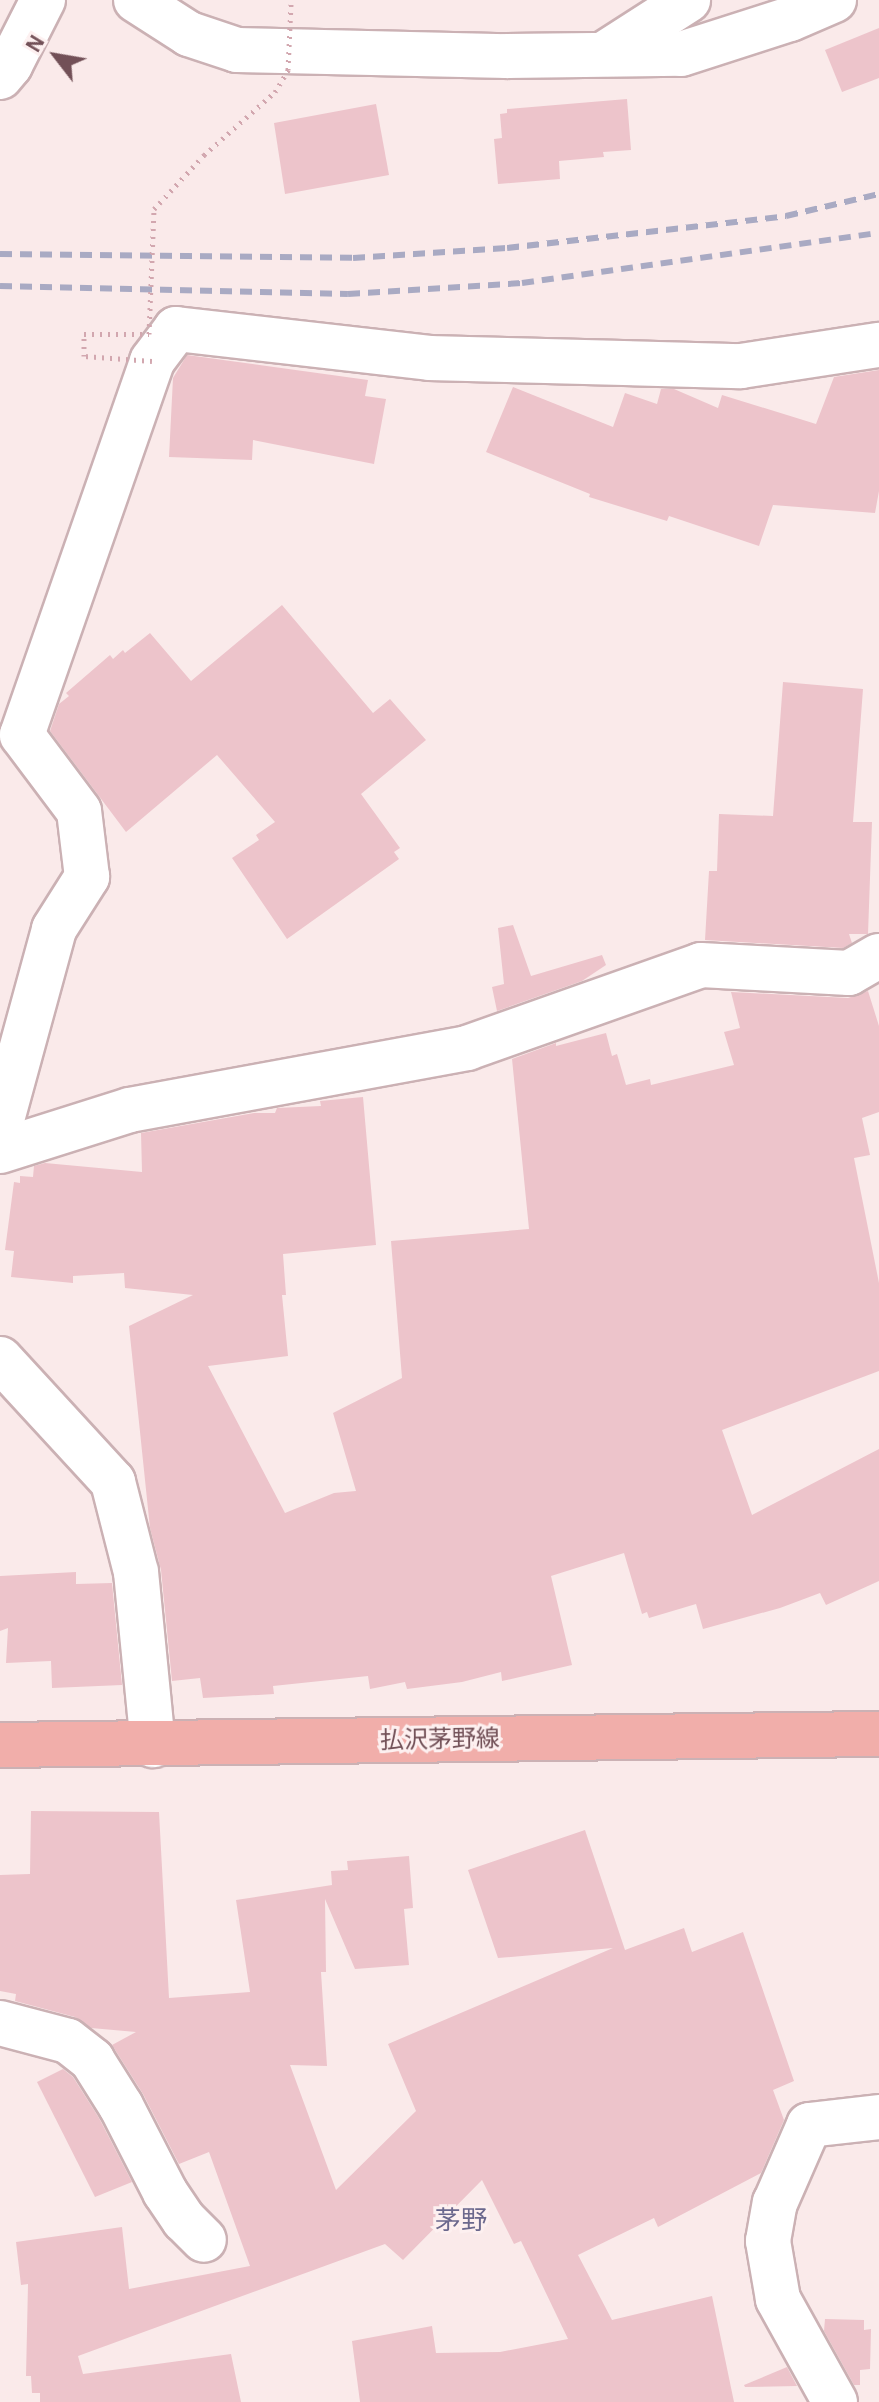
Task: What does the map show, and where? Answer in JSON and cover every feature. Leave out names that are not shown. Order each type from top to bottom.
[{"type":"main road","name":"払沢茅野線","points":[[0,1745],[879,1734]]},
{"type":"street","points":[[0,77],[10,65],[43,0]]},
{"type":"street","points":[[136,0],[189,34],[237,50],[450,55],[681,54],[790,19],[834,0]]},
{"type":"street","points":[[604,54],[688,0]]},
{"type":"street","points":[[0,1127],[54,929],[87,877],[79,811],[22,735],[164,345],[429,358],[741,366],[879,345]]},
{"type":"street","points":[[0,1151],[130,1110],[467,1048],[701,965],[849,973],[879,956]]},
{"type":"street","points":[[0,1359],[113,1482],[136,1572],[153,1745]]},
{"type":"street","points":[[0,2023],[68,2041],[92,2060],[121,2106],[165,2192],[184,2220],[204,2240]]},
{"type":"street","points":[[835,2402],[778,2299],[768,2241],[775,2203],[809,2125],[879,2117]]},
{"type":"path","points":[[164,345],[84,356],[84,334],[149,334],[154,209],[204,155],[275,92],[288,70],[291,4]]},
{"type":"building","points":[[879,28],[879,78],[842,92],[825,50]]},
{"type":"building","points":[[627,99],[631,150],[603,152],[604,157],[559,161],[560,179],[498,184],[494,139],[502,138],[500,114],[507,113],[507,109]]},
{"type":"building","points":[[376,104],[389,175],[285,194],[274,123]]},
{"type":"building","points":[[187,355],[368,380],[365,396],[386,399],[374,464],[253,440],[252,460],[169,457],[173,378]]},
{"type":"building","points":[[879,370],[879,491],[875,513],[773,505],[759,546],[669,516],[667,521],[589,497],[590,494],[486,452],[513,387],[613,427],[625,393],[657,404],[661,389],[674,389],[718,408],[722,395],[816,424],[834,377]]},
{"type":"building","points":[[282,605],[373,713],[390,699],[426,740],[361,794],[400,848],[394,852],[399,859],[287,939],[232,858],[259,840],[256,835],[275,822],[217,755],[126,832],[50,731],[59,704],[69,696],[66,693],[110,655],[113,659],[123,650],[125,653],[150,633],[191,681]]},
{"type":"building","points":[[783,682],[863,689],[853,822],[872,822],[868,934],[849,934],[852,943],[843,948],[705,940],[709,871],[717,871],[719,814],[773,816]]},
{"type":"building","points":[[513,925],[531,976],[602,955],[606,965],[582,981],[497,1011],[492,987],[504,984],[498,928]]},
{"type":"building","points":[[868,991],[879,1026],[879,1112],[862,1118],[870,1155],[854,1158],[879,1283],[879,1371],[722,1430],[752,1515],[879,1449],[879,1581],[826,1605],[820,1593],[780,1608],[703,1629],[696,1604],[649,1618],[647,1612],[642,1614],[624,1553],[551,1576],[572,1665],[502,1681],[501,1672],[462,1682],[407,1689],[405,1682],[370,1689],[368,1676],[273,1686],[274,1694],[203,1698],[200,1678],[172,1681],[161,1570],[150,1528],[129,1326],[193,1295],[125,1288],[124,1273],[73,1276],[73,1283],[11,1277],[14,1251],[5,1250],[14,1182],[20,1183],[20,1176],[33,1177],[34,1166],[45,1163],[142,1172],[141,1133],[254,1113],[275,1113],[277,1108],[321,1106],[320,1101],[363,1097],[376,1245],[283,1254],[286,1295],[282,1295],[288,1356],[208,1366],[285,1513],[334,1493],[356,1491],[333,1413],[402,1378],[391,1241],[529,1229],[512,1059],[556,1043],[556,1046],[606,1033],[612,1056],[617,1054],[626,1085],[650,1079],[651,1085],[734,1065],[724,1032],[740,1028],[731,992],[848,998]]},
{"type":"building","points":[[76,1572],[76,1584],[112,1583],[122,1685],[52,1688],[51,1661],[6,1663],[8,1628],[0,1631],[0,1576]]},
{"type":"building","points":[[31,1811],[159,1812],[169,1998],[250,1992],[236,1900],[332,1885],[331,1871],[348,1870],[347,1861],[409,1856],[413,1908],[404,1909],[409,1965],[355,1969],[325,1899],[326,1972],[321,1972],[327,2066],[290,2065],[336,2190],[416,2111],[388,2044],[613,1948],[498,1958],[468,1870],[585,1830],[625,1950],[684,1928],[692,1952],[743,1932],[794,2081],[773,2090],[784,2120],[761,2173],[658,2227],[654,2218],[578,2255],[612,2320],[712,2296],[734,2402],[360,2402],[352,2341],[432,2326],[436,2353],[500,2352],[568,2339],[521,2241],[514,2244],[482,2180],[403,2260],[385,2244],[78,2356],[83,2374],[231,2354],[241,2402],[40,2402],[40,2393],[32,2393],[31,2376],[26,2376],[28,2284],[21,2285],[16,2242],[122,2227],[129,2289],[250,2266],[209,2152],[179,2164],[143,2094],[112,2045],[136,2032],[91,2028],[75,2017],[15,2001],[16,1994],[0,1991],[0,1875],[30,1874]]},
{"type":"building","points":[[63,2069],[73,2077],[99,2118],[132,2182],[95,2197],[37,2082]]},
{"type":"building","points":[[825,2319],[864,2320],[864,2330],[871,2329],[870,2369],[860,2370],[860,2385],[854,2385],[824,2331]]},
{"type":"building","points":[[787,2367],[797,2386],[744,2385]]},
{"type":"railway","points":[[0,254],[353,258],[507,248],[786,216],[879,194]]},
{"type":"railway","points":[[0,286],[348,294],[522,283],[879,233]]},
{"type":"district","name":"茅野","points":[[461,2222]]}]
